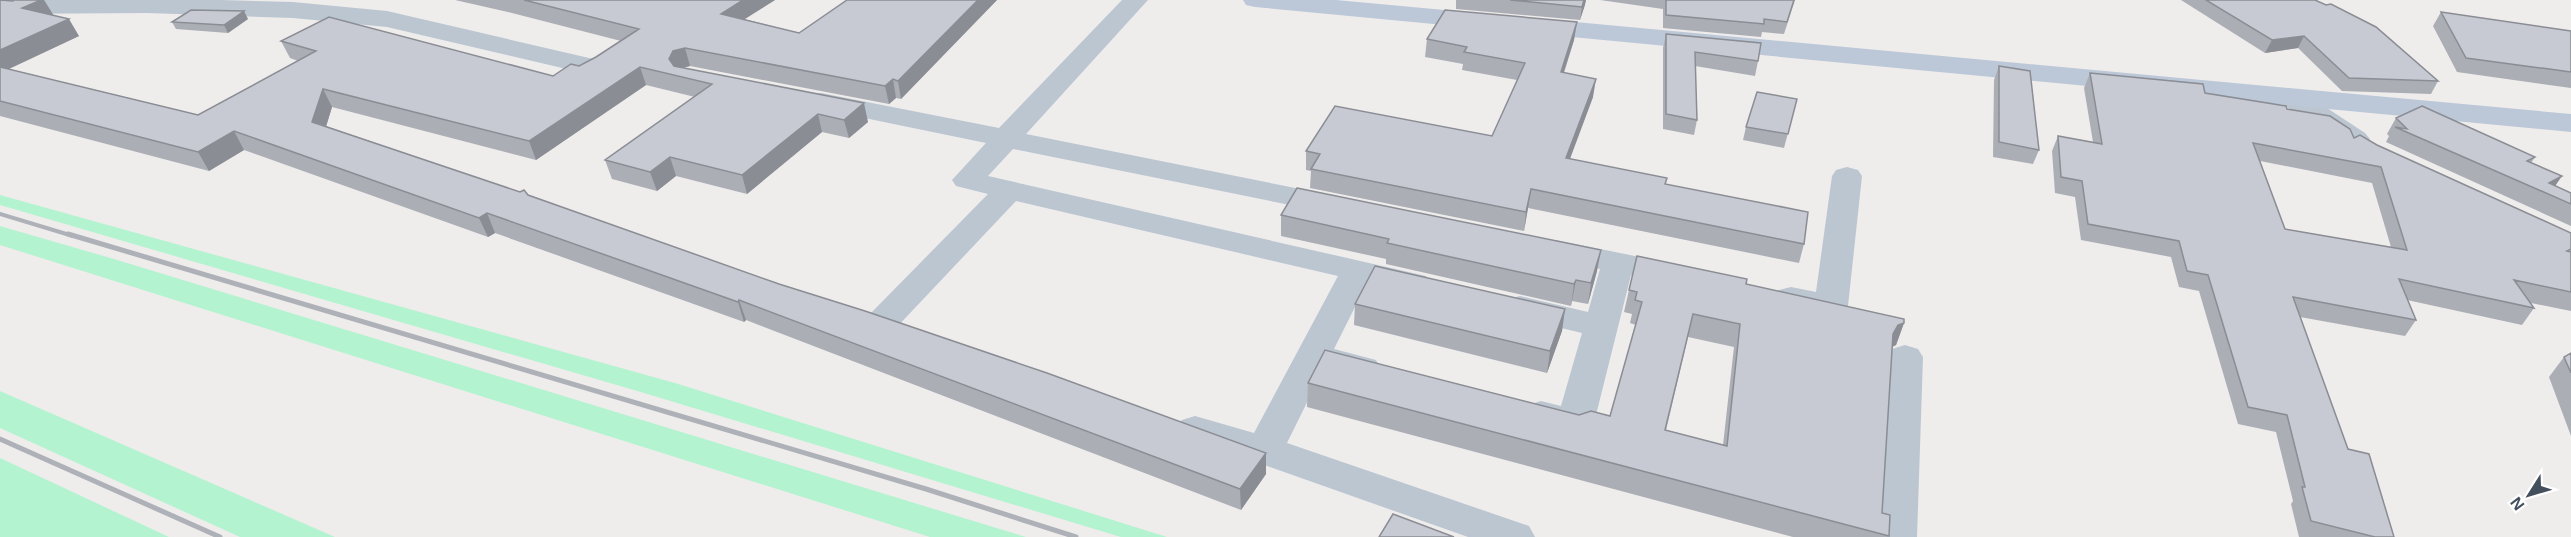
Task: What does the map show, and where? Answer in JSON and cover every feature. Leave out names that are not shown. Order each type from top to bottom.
[{"type":"main road","points":[[1255,0],[2571,123]]},
{"type":"street","points":[[1136,0],[967,180],[1438,288]]},
{"type":"street","points":[[0,6],[147,5],[293,10],[387,18],[592,67]]},
{"type":"street","points":[[796,96],[1359,210]]},
{"type":"street","points":[[2291,97],[2379,153]]},
{"type":"street","points":[[1764,293],[1831,306],[1847,176]]},
{"type":"street","points":[[918,333],[867,316],[1009,190]]},
{"type":"street","points":[[1524,244],[1707,281]]},
{"type":"street","points":[[1507,406],[1575,423],[1618,263]]},
{"type":"street","points":[[1264,450],[1357,270]]},
{"type":"street","points":[[1496,302],[1601,326]]},
{"type":"street","points":[[1314,356],[1393,376]]},
{"type":"street","points":[[1896,537],[1905,357]]},
{"type":"street","points":[[1167,419],[1264,450],[1514,537]]},
{"type":"green space","points":[[0,195],[675,383],[1167,537],[1121,537],[644,393],[0,205]]},
{"type":"green space","points":[[0,226],[1026,537],[930,537],[0,245]]},
{"type":"green space","points":[[0,391],[335,537],[240,537],[0,428]]},
{"type":"green space","points":[[0,458],[169,537],[0,537]]},
{"type":"building","points":[[0,0],[41,0],[22,8],[69,19],[0,50]]},
{"type":"building","points":[[524,0],[743,0],[721,14],[799,33],[847,0],[978,0],[898,81],[893,79],[885,86],[685,48],[673,51],[669,59],[674,66],[864,103],[844,120],[818,114],[742,175],[670,157],[650,172],[605,160],[712,84],[640,67],[529,141],[323,89],[312,122],[520,192],[524,190],[528,195],[779,284],[1047,373],[1266,453],[1240,489],[739,300],[738,302],[487,213],[479,218],[234,131],[198,152],[0,101],[0,67],[198,115],[316,51],[281,41],[329,17],[553,76],[571,64],[579,66],[596,57],[639,29]]},
{"type":"building","points":[[1510,0],[1584,0],[1582,7]]},
{"type":"building","points":[[1666,0],[1794,0],[1787,22],[1764,19],[1764,24],[1666,15]]},
{"type":"building","points":[[2206,0],[2315,0],[2326,5],[2331,4],[2376,27],[2438,81],[2349,78],[2304,36],[2272,40]]},
{"type":"building","points":[[191,10],[244,11],[224,25],[172,22]]},
{"type":"building","points":[[1445,10],[1577,22],[1561,72],[1596,79],[1566,158],[1667,178],[1665,184],[1808,212],[1804,244],[1531,189],[1526,212],[1311,169],[1320,154],[1306,151],[1335,106],[1492,136],[1525,63],[1464,52],[1467,47],[1427,39]]},
{"type":"building","points":[[2441,12],[2571,31],[2571,72],[2466,58]]},
{"type":"building","points":[[1666,34],[1761,43],[1758,61],[1695,52],[1697,120],[1666,114]]},
{"type":"building","points":[[1999,66],[2030,71],[2039,150],[1999,142]]},
{"type":"building","points":[[2090,73],[2203,84],[2205,93],[2286,106],[2287,109],[2330,116],[2350,129],[2354,138],[2360,135],[2377,145],[2571,233],[2571,249],[2567,251],[2571,252],[2571,292],[2514,280],[2534,308],[2399,279],[2416,320],[2293,297],[2348,449],[2369,454],[2394,537],[2375,537],[2311,521],[2287,415],[2248,407],[2208,275],[2187,271],[2179,241],[2088,224],[2082,181],[2061,177],[2058,136],[2102,144]],"holes":[[[2253,143],[2381,167],[2407,250],[2285,229]]]},
{"type":"building","points":[[1757,92],[1797,99],[1788,134],[1746,127]]},
{"type":"building","points":[[2422,106],[2535,157],[2527,161],[2562,176],[2549,183],[2571,193],[2571,204],[2395,127],[2407,129],[2396,118]]},
{"type":"building","points":[[1297,188],[1601,250],[1591,283],[1576,280],[1574,284],[1387,243],[1389,239],[1281,215]]},
{"type":"building","points":[[1637,256],[1747,279],[1746,284],[1904,319],[1904,323],[1898,325],[1893,334],[1882,513],[1890,515],[1889,536],[1308,383],[1325,350],[1579,415],[1591,411],[1610,416],[1642,302],[1635,300],[1637,292],[1629,290]],"holes":[[[1693,314],[1740,324],[1727,446],[1665,430]]]},
{"type":"building","points":[[1375,266],[1565,309],[1550,351],[1355,304]]},
{"type":"building","points":[[2571,353],[2571,373],[2564,357]]},
{"type":"building","points":[[1393,514],[1454,537],[1379,537]]},
{"type":"railway","points":[[0,214],[73,236]]},
{"type":"railway","points":[[68,234],[926,489],[1076,537]]},
{"type":"railway","points":[[0,439],[220,537]]}]
